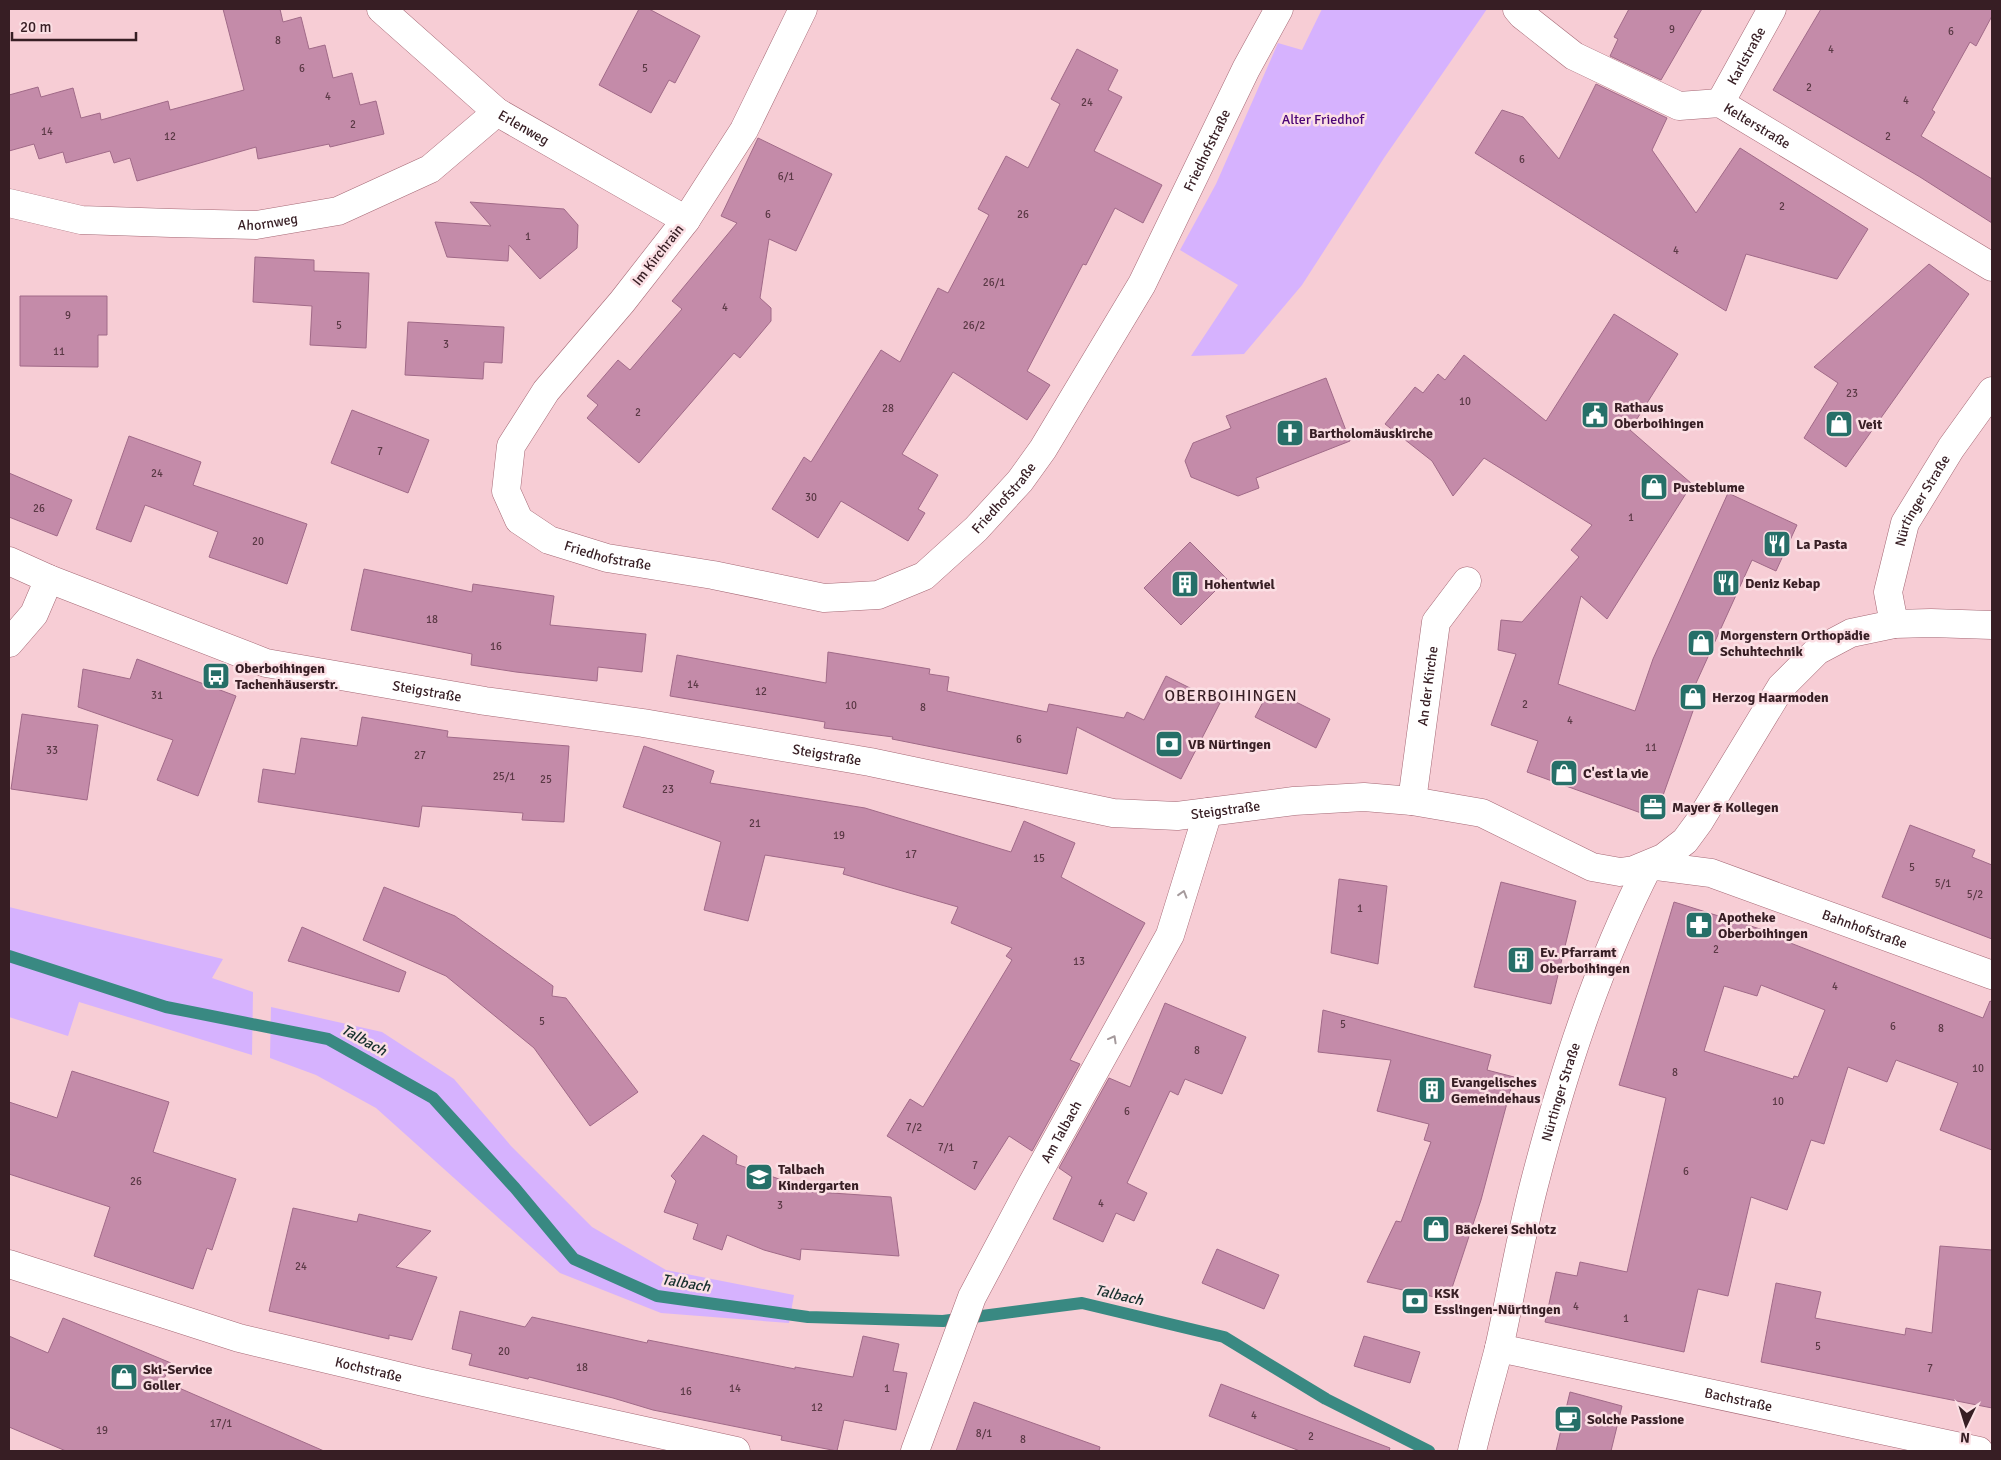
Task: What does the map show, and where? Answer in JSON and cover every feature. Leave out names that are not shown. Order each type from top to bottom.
[{"type":"street","name":"Erlenweg","points":[[381,9],[497,112],[686,220]]},
{"type":"street","name":"Im Kirchrain","points":[[506,491],[512,446],[546,391],[622,302],[686,220],[744,130],[803,9]]},
{"type":"street","name":"Friedhofstraße","points":[[506,491],[519,520],[549,540],[607,558],[712,575],[824,598],[878,594],[924,576],[976,529],[1020,481],[1043,449],[1142,284],[1246,69],[1279,9]]},
{"type":"street","name":"Kelterstraße","points":[[1517,9],[1574,56],[1679,106],[1720,103],[1992,267]]},
{"type":"street","name":"Karlstraße","points":[[1720,103],[1772,9]]},
{"type":"street","name":"Ahornweg","points":[[9,204],[81,220],[190,224],[256,225],[338,211],[430,169],[497,112]]},
{"type":"street","name":"Nürtinger Straße","points":[[1894,624],[1888,592],[1905,523],[1952,448],[1992,391]]},
{"type":"street","name":"Steigstraße","points":[[9,561],[49,579],[266,662],[484,701],[644,723],[870,762],[1113,813],[1177,816],[1294,801],[1364,797],[1412,801],[1482,813],[1592,867],[1620,872],[1649,865]]},
{"type":"street","points":[[9,643],[34,614],[49,579]]},
{"type":"street","name":"An der Kirche","points":[[1412,801],[1436,622],[1467,581]]},
{"type":"street","points":[[1649,865],[1675,850],[1685,841],[1699,822],[1728,771],[1781,688],[1817,650],[1850,633],[1894,624],[1931,622],[1992,625]]},
{"type":"street","name":"Am Talbach","points":[[915,1451],[954,1342],[972,1298],[1032,1184],[1170,936],[1208,812]]},
{"type":"street","name":"Nürtinger Straße","points":[[1472,1450],[1499,1348],[1534,1186],[1569,1062],[1583,1018],[1627,909],[1649,865]]},
{"type":"street","name":"Bahnhofstraße","points":[[1649,865],[1711,873],[1992,975]]},
{"type":"street","name":"Kochstraße","points":[[9,1264],[239,1338],[736,1451]]},
{"type":"street","name":"Bachstraße","points":[[1499,1348],[1979,1451]]},
{"type":"green space","name":"Alter Friedhof","points":[[1322,9],[1487,9],[1384,158],[1302,285],[1244,354],[1191,356],[1238,285],[1180,250],[1216,184],[1278,43],[1302,50]]},
{"type":"green space","points":[[9,907],[223,959],[212,978],[253,992],[252,1055],[79,1002],[68,1036],[9,1017]]},
{"type":"green space","points":[[271,1007],[382,1032],[454,1079],[511,1146],[592,1227],[666,1270],[794,1295],[789,1323],[661,1313],[560,1273],[376,1108],[316,1075],[270,1058]]},
{"type":"building","points":[[223,9],[280,9],[283,22],[301,17],[309,49],[325,45],[333,78],[352,73],[360,105],[376,101],[384,134],[330,147],[329,144],[258,159],[256,147],[137,181],[130,158],[114,163],[110,151],[66,163],[63,152],[39,159],[34,144],[9,151],[9,95],[38,87],[41,97],[73,88],[81,118],[100,113],[101,120],[168,101],[170,110],[244,90]]},
{"type":"building","points":[[639,9],[649,9],[700,36],[675,83],[669,80],[651,113],[599,85]]},
{"type":"building","points":[[1629,9],[1702,9],[1661,80],[1610,56],[1618,39],[1614,37]]},
{"type":"building","points":[[1821,9],[1992,9],[1992,16],[1976,46],[1970,42],[1932,110],[1935,112],[1921,136],[1992,179],[1992,223],[1920,177],[1773,90]]},
{"type":"building","points":[[1077,49],[1118,70],[1108,90],[1122,97],[1094,151],[1162,185],[1143,223],[1115,208],[1086,265],[1083,264],[1027,371],[1050,385],[1027,420],[953,372],[902,454],[938,475],[918,509],[925,513],[908,541],[841,501],[818,538],[772,509],[804,457],[811,462],[881,350],[900,362],[938,288],[948,293],[989,215],[978,209],[1006,156],[1028,168],[1060,104],[1051,99]]},
{"type":"building","points":[[1596,84],[1667,118],[1652,150],[1696,213],[1740,148],[1868,229],[1837,279],[1746,254],[1726,311],[1475,153],[1502,110],[1523,117],[1559,159]]},
{"type":"building","points":[[758,138],[832,174],[796,251],[769,239],[760,298],[771,308],[771,321],[740,358],[734,353],[639,463],[587,418],[598,405],[587,396],[618,360],[630,370],[682,309],[672,301],[737,223],[721,216]]},
{"type":"building","points":[[470,202],[564,209],[578,225],[577,248],[540,279],[509,245],[508,261],[447,257],[435,222],[491,226]]},
{"type":"building","points":[[255,257],[314,260],[314,271],[369,273],[366,348],[310,345],[312,306],[253,302]]},
{"type":"building","points":[[1929,264],[1969,294],[1846,467],[1804,438],[1838,383],[1814,367]]},
{"type":"building","points":[[20,296],[107,296],[107,335],[98,335],[98,367],[20,366]]},
{"type":"building","points":[[1614,314],[1678,354],[1630,430],[1692,484],[1607,619],[1581,596],[1558,684],[1635,711],[1653,659],[1728,493],[1797,525],[1776,571],[1752,560],[1692,692],[1699,694],[1655,818],[1527,772],[1538,741],[1491,725],[1516,654],[1498,650],[1501,620],[1522,622],[1579,557],[1571,550],[1592,525],[1484,458],[1453,496],[1432,461],[1385,424],[1415,387],[1423,393],[1438,374],[1445,380],[1464,355],[1546,421]]},
{"type":"building","points":[[408,322],[504,327],[502,363],[484,362],[483,379],[405,375]]},
{"type":"building","name":"Bartholomäuskirche","points":[[1326,378],[1350,441],[1256,478],[1259,488],[1238,496],[1191,477],[1185,461],[1193,443],[1231,428],[1226,416]]},
{"type":"building","points":[[352,410],[429,440],[408,493],[331,463]]},
{"type":"building","points":[[129,436],[201,462],[193,485],[307,524],[287,584],[209,557],[218,532],[145,505],[131,542],[96,529]]},
{"type":"building","points":[[9,473],[72,500],[57,536],[9,517]]},
{"type":"building","name":"Hohentwiel","points":[[1190,542],[1227,579],[1181,625],[1144,588]]},
{"type":"building","points":[[364,569],[472,592],[473,584],[554,596],[550,625],[646,634],[642,672],[598,667],[597,681],[516,672],[471,665],[472,654],[351,630]]},
{"type":"building","points":[[828,652],[930,669],[929,674],[949,677],[947,691],[1047,712],[1049,704],[1124,718],[1127,712],[1144,720],[1166,676],[1220,703],[1181,779],[1077,727],[1067,774],[892,739],[893,737],[824,728],[825,722],[670,696],[677,655],[826,683]]},
{"type":"building","points":[[137,659],[236,696],[198,796],[157,780],[173,740],[78,707],[83,669],[130,679]]},
{"type":"building","points":[[1270,689],[1330,719],[1316,748],[1255,717]]},
{"type":"building","points":[[22,714],[98,725],[87,800],[11,789]]},
{"type":"building","points":[[362,717],[448,731],[447,737],[569,746],[564,822],[522,820],[523,813],[422,806],[419,827],[258,802],[263,769],[295,774],[301,738],[357,746]]},
{"type":"building","points":[[644,746],[714,771],[710,783],[865,808],[1011,852],[1024,821],[1075,843],[1061,877],[1145,923],[1070,1060],[1080,1064],[1032,1151],[1009,1136],[975,1190],[887,1136],[910,1099],[923,1107],[1012,960],[1006,956],[1012,948],[951,923],[958,907],[843,874],[845,868],[765,855],[748,921],[704,910],[721,842],[623,807]]},
{"type":"building","points":[[1910,825],[1975,850],[1972,857],[1992,865],[1992,939],[1882,897]]},
{"type":"building","points":[[1339,879],[1387,886],[1378,964],[1331,953]]},
{"type":"building","name":"Ev. Pfarramt Oberboihingen","points":[[1501,882],[1576,901],[1551,1004],[1474,987]]},
{"type":"building","points":[[384,887],[455,916],[553,986],[552,996],[566,998],[638,1092],[590,1126],[534,1048],[446,976],[363,940]]},
{"type":"building","points":[[1674,902],[1776,934],[1775,937],[1983,1018],[1990,1001],[1992,1002],[1992,1150],[1940,1130],[1958,1083],[1896,1060],[1887,1082],[1848,1067],[1824,1144],[1811,1140],[1787,1210],[1751,1197],[1728,1296],[1698,1289],[1684,1352],[1545,1322],[1556,1272],[1577,1276],[1580,1262],[1627,1272],[1666,1098],[1619,1085]],"holes":[[[1761,985],[1825,1010],[1798,1077],[1794,1076],[1793,1079],[1704,1051],[1724,986],[1757,996]]]},
{"type":"building","points":[[302,927],[406,972],[399,992],[288,961]]},
{"type":"building","points":[[1165,1003],[1246,1037],[1222,1094],[1185,1079],[1178,1095],[1170,1091],[1127,1183],[1147,1193],[1134,1221],[1116,1213],[1103,1242],[1053,1219],[1072,1177],[1059,1168],[1109,1078],[1130,1087]]},
{"type":"building","points":[[1323,1010],[1491,1055],[1487,1070],[1514,1077],[1481,1200],[1448,1300],[1367,1282],[1396,1221],[1401,1222],[1431,1142],[1424,1140],[1429,1124],[1377,1111],[1391,1060],[1318,1052]]},
{"type":"building","points":[[72,1071],[169,1102],[153,1152],[236,1179],[212,1250],[207,1248],[193,1289],[94,1256],[110,1207],[9,1174],[9,1102],[57,1118]]},
{"type":"building","points":[[703,1135],[737,1156],[736,1164],[802,1187],[802,1191],[891,1197],[899,1256],[801,1249],[800,1260],[764,1250],[727,1235],[722,1250],[693,1239],[698,1224],[664,1212],[676,1181],[671,1176]]},
{"type":"building","points":[[293,1208],[357,1222],[359,1214],[431,1231],[396,1267],[437,1277],[412,1340],[389,1335],[389,1339],[269,1311]]},
{"type":"building","points":[[1940,1246],[1992,1250],[1992,1408],[1761,1362],[1776,1283],[1821,1292],[1815,1318],[1905,1335],[1906,1328],[1932,1333]]},
{"type":"building","points":[[1217,1249],[1279,1275],[1264,1309],[1202,1283]]},
{"type":"building","points":[[460,1311],[525,1327],[532,1317],[647,1343],[648,1340],[795,1369],[795,1367],[853,1377],[863,1336],[899,1344],[893,1371],[907,1373],[896,1430],[844,1420],[837,1451],[781,1440],[782,1436],[653,1410],[529,1377],[528,1379],[469,1365],[472,1354],[452,1349]]},
{"type":"building","points":[[63,1318],[171,1363],[163,1381],[324,1451],[66,1451],[9,1427],[9,1336],[48,1353]]},
{"type":"building","points":[[1364,1336],[1420,1352],[1410,1383],[1354,1366]]},
{"type":"building","points":[[1221,1384],[1390,1448],[1389,1451],[1300,1451],[1209,1416]]},
{"type":"building","points":[[1570,1392],[1622,1406],[1611,1451],[1556,1451]]},
{"type":"building","points":[[974,1402],[1100,1447],[1099,1451],[956,1451]]},
{"type":"waterway","name":"Talbach","points":[[9,956],[166,1007],[328,1039],[433,1098],[515,1188],[574,1259],[657,1296],[808,1317],[943,1321],[1082,1303],[1224,1337],[1326,1399],[1429,1451]]},
{"type":"place","name":"Rathaus Oberboihingen","points":[[1595,415]]},
{"type":"place","name":"Veit","points":[[1839,424]]},
{"type":"place","name":"Bartholomäuskirche","points":[[1290,433]]},
{"type":"place","name":"Pusteblume","points":[[1654,487]]},
{"type":"place","name":"La Pasta","points":[[1777,544]]},
{"type":"place","name":"Deniz Kebap","points":[[1726,583]]},
{"type":"place","name":"Hohentwiel","points":[[1185,584]]},
{"type":"place","name":"Morgenstern Orthopädie Schuhtechnik","points":[[1701,643]]},
{"type":"place","name":"Oberboihingen Tachenhäuserstr.","points":[[216,676]]},
{"type":"place","name":"Herzog Haarmoden","points":[[1693,697]]},
{"type":"place","name":"VB Nürtingen","points":[[1169,744]]},
{"type":"place","name":"C'est la vie","points":[[1564,773]]},
{"type":"place","name":"Mayer & Kollegen","points":[[1653,807]]},
{"type":"place","name":"Apotheke Oberboihingen","points":[[1699,925]]},
{"type":"place","name":"Ev. Pfarramt Oberboihingen","points":[[1521,960]]},
{"type":"place","name":"Evangelisches Gemeindehaus","points":[[1432,1090]]},
{"type":"place","name":"Talbach Kindergarten","points":[[759,1177]]},
{"type":"place","name":"Bäckerei Schlotz","points":[[1436,1229]]},
{"type":"place","name":"KSK Esslingen-Nürtingen","points":[[1415,1301]]},
{"type":"place","name":"Ski-Service Goller","points":[[124,1377]]},
{"type":"place","name":"Solche Passione","points":[[1568,1419]]},
{"type":"district","name":"OBERBOIHINGEN","points":[[1231,696]]}]
